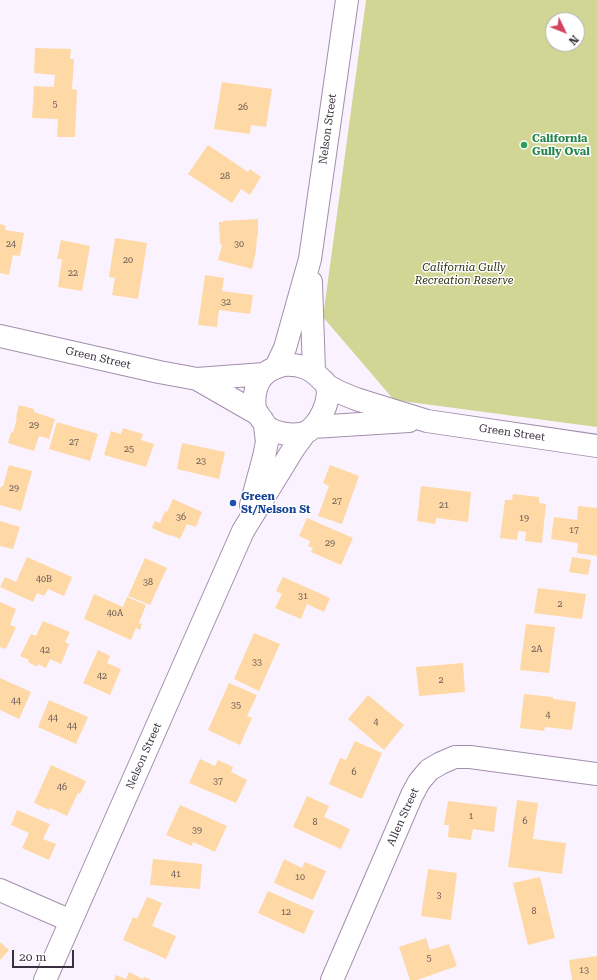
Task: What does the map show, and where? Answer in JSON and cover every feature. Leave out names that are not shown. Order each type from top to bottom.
[{"type":"street","name":"Nelson Street","points":[[270,371],[285,348],[310,258],[346,0]]},
{"type":"street","name":"Nelson Street","points":[[310,258],[320,378]]},
{"type":"street","name":"Green Street","points":[[0,336],[159,372],[197,379],[270,371]]},
{"type":"street","points":[[284,365],[302,366],[320,378],[328,395],[326,407],[321,418],[309,430],[293,435],[282,433],[262,420],[255,408],[254,396],[258,385],[270,371],[284,365]]},
{"type":"street","name":"Green Street","points":[[320,378],[339,392],[356,399],[426,421],[597,446]]},
{"type":"street","name":"Green Street","points":[[197,379],[262,420]]},
{"type":"street","name":"Nelson Street","points":[[244,531],[267,442],[262,420]]},
{"type":"street","name":"Green Street","points":[[309,430],[374,423],[426,421]]},
{"type":"street","name":"Nelson Street","points":[[46,980],[244,531],[294,448],[309,430]]},
{"type":"street","name":"Allen Street","points":[[332,980],[412,795],[419,782],[429,770],[455,757],[470,757],[597,774]]},
{"type":"street","points":[[0,890],[71,921]]},
{"type":"green space","name":"California Gully Recreation Reserve","points":[[366,0],[597,0],[597,427],[394,400],[323,317]]},
{"type":"building","points":[[35,48],[71,49],[70,59],[74,59],[72,89],[77,90],[75,137],[57,137],[58,119],[32,118],[34,86],[54,87],[55,75],[34,73]]},
{"type":"building","points":[[222,82],[272,89],[266,127],[251,125],[250,134],[214,129]]},
{"type":"building","points":[[208,145],[248,172],[250,169],[261,177],[250,195],[241,189],[232,203],[188,174]]},
{"type":"building","points":[[258,219],[258,236],[252,269],[218,260],[222,245],[220,243],[219,222]]},
{"type":"building","points":[[0,224],[6,226],[5,230],[24,233],[20,256],[13,255],[9,275],[0,273]]},
{"type":"building","points":[[115,238],[147,243],[138,299],[112,295],[115,278],[109,277]]},
{"type":"building","points":[[61,240],[90,246],[82,291],[58,287],[62,259],[57,259]]},
{"type":"building","points":[[205,275],[224,278],[222,291],[253,295],[250,314],[219,310],[217,327],[198,325]]},
{"type":"building","points":[[19,405],[34,409],[34,412],[55,419],[49,439],[39,436],[34,451],[8,443],[11,432],[13,433]]},
{"type":"building","points":[[57,422],[98,434],[90,461],[49,449]]},
{"type":"building","points":[[123,428],[143,434],[141,440],[154,444],[146,467],[104,455],[111,431],[121,434]]},
{"type":"building","points":[[182,443],[225,452],[219,479],[177,469]]},
{"type":"building","points":[[9,465],[32,471],[21,511],[0,505],[0,490],[1,486],[3,486]]},
{"type":"building","points":[[330,465],[359,476],[342,524],[318,516],[329,486],[323,483]]},
{"type":"building","points":[[421,486],[471,492],[468,522],[436,518],[435,524],[417,521]]},
{"type":"building","points":[[513,494],[539,497],[539,503],[546,504],[542,543],[525,541],[526,532],[518,531],[517,540],[500,538],[505,500],[512,500]]},
{"type":"building","points":[[173,499],[202,512],[196,527],[187,524],[180,539],[152,528],[155,521],[160,523],[165,511],[167,512]]},
{"type":"building","points":[[578,506],[597,508],[597,556],[577,553],[578,543],[551,539],[554,517],[577,520]]},
{"type":"building","points":[[307,518],[353,538],[341,565],[311,552],[313,548],[308,546],[310,541],[299,536]]},
{"type":"building","points":[[0,521],[20,527],[13,549],[0,546]]},
{"type":"building","points":[[27,557],[72,577],[64,596],[48,589],[44,596],[37,593],[33,602],[0,587],[5,577],[16,582]]},
{"type":"building","points":[[572,557],[591,560],[588,575],[569,572]]},
{"type":"building","points":[[145,558],[167,568],[150,605],[128,596]]},
{"type":"building","points":[[283,577],[330,598],[324,612],[307,604],[301,619],[275,608],[282,594],[276,591]]},
{"type":"building","points":[[538,588],[586,594],[582,619],[534,613]]},
{"type":"building","points":[[94,594],[123,607],[127,597],[146,605],[139,623],[142,624],[140,630],[136,628],[131,640],[84,619]]},
{"type":"building","points":[[0,602],[16,609],[10,625],[16,627],[6,649],[0,647]]},
{"type":"building","points":[[43,621],[70,632],[65,642],[69,644],[61,664],[50,659],[46,668],[38,664],[37,667],[28,662],[29,660],[20,656],[31,634],[36,636]]},
{"type":"building","points":[[526,624],[555,627],[549,673],[520,670]]},
{"type":"building","points":[[254,633],[280,644],[259,691],[234,679]]},
{"type":"building","points":[[98,650],[110,656],[107,663],[121,669],[110,695],[83,683]]},
{"type":"building","points":[[463,663],[465,692],[419,696],[416,667]]},
{"type":"building","points":[[0,678],[31,692],[19,719],[0,710]]},
{"type":"building","points":[[229,683],[257,695],[247,716],[252,718],[240,745],[208,730]]},
{"type":"building","points":[[524,694],[553,697],[553,699],[576,702],[572,730],[545,727],[544,731],[520,728]]},
{"type":"building","points":[[368,695],[404,725],[384,750],[348,719]]},
{"type":"building","points":[[49,700],[88,717],[76,744],[38,727]]},
{"type":"building","points":[[355,741],[382,753],[362,799],[329,784],[340,758],[346,760]]},
{"type":"building","points":[[200,759],[215,766],[218,760],[233,767],[231,772],[247,780],[236,803],[189,783]]},
{"type":"building","points":[[51,765],[86,781],[80,794],[78,793],[67,816],[50,808],[49,810],[34,803]]},
{"type":"building","points":[[307,796],[329,806],[324,817],[350,829],[341,849],[293,827]]},
{"type":"building","points":[[517,800],[538,803],[533,839],[566,843],[562,874],[508,867]]},
{"type":"building","points":[[448,801],[497,807],[494,832],[473,829],[471,840],[448,837],[449,825],[444,825]]},
{"type":"building","points":[[180,805],[227,826],[215,852],[193,842],[192,846],[166,835]]},
{"type":"building","points":[[17,810],[50,824],[43,839],[56,844],[49,860],[22,848],[29,833],[11,825]]},
{"type":"building","points":[[153,859],[202,864],[200,889],[150,885]]},
{"type":"building","points":[[284,859],[302,868],[305,862],[326,871],[313,900],[274,883]]},
{"type":"building","points":[[428,869],[457,873],[451,920],[421,916]]},
{"type":"building","points":[[540,877],[555,938],[528,945],[513,883]]},
{"type":"building","points":[[268,891],[314,911],[304,934],[258,913]]},
{"type":"building","points":[[147,897],[162,903],[152,926],[176,936],[166,959],[123,940],[133,917],[137,919]]},
{"type":"building","points":[[426,938],[430,950],[449,944],[457,966],[417,980],[410,980],[399,947]]},
{"type":"building","points":[[0,942],[9,950],[0,960]]},
{"type":"building","points":[[597,956],[597,980],[572,980],[569,960]]},
{"type":"building","points":[[129,972],[143,979],[144,977],[151,980],[114,980],[116,975],[126,979]]},
{"type":"place","name":"California Gully Oval","points":[[524,145]]},
{"type":"place","name":"Green St/Nelson St","points":[[233,503]]}]
